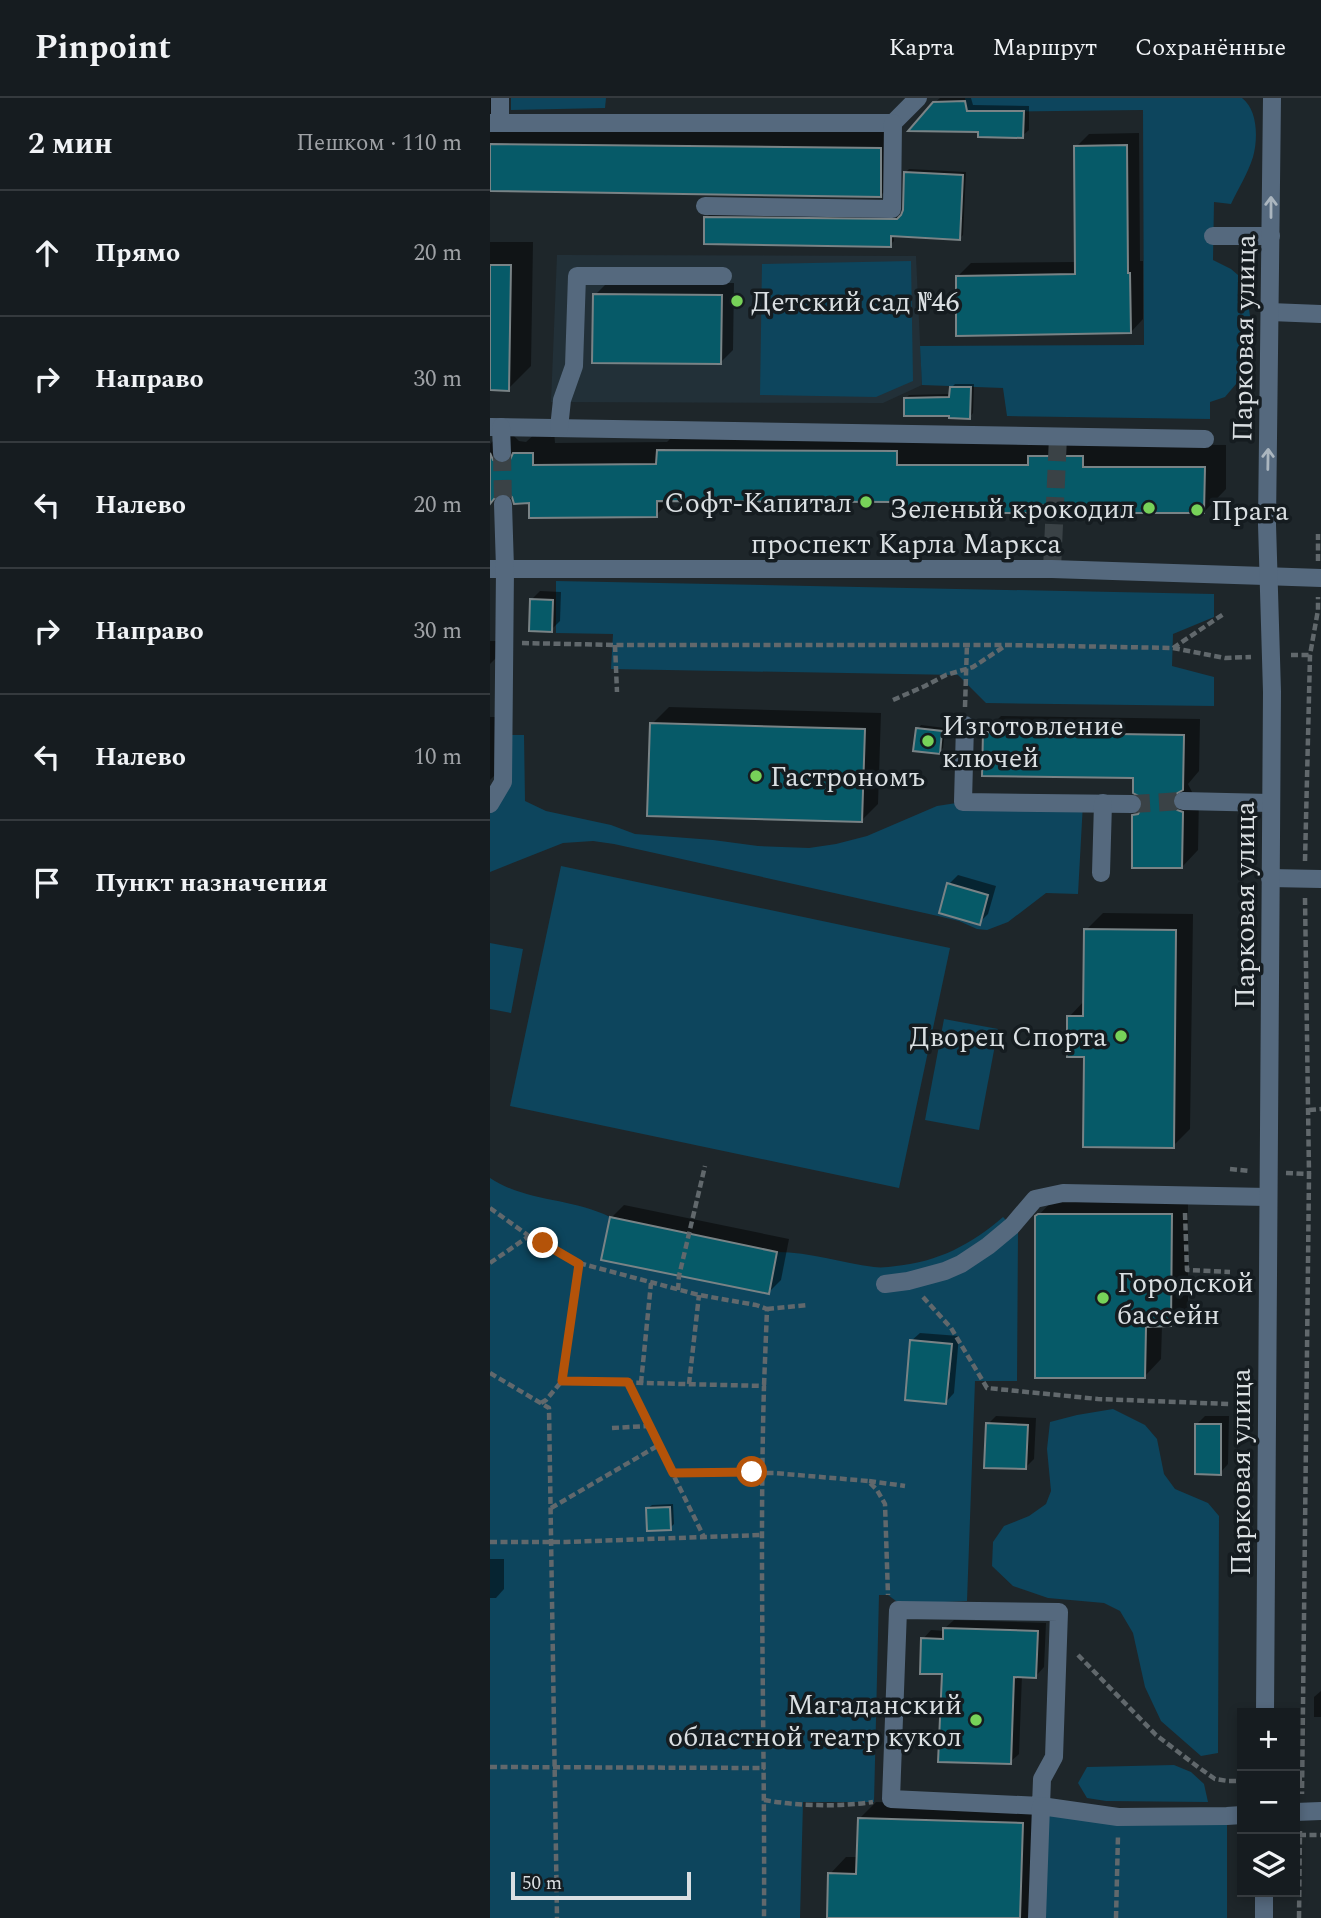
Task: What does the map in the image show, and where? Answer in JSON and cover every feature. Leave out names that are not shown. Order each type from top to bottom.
[{"type":"street","points":[[500,98],[495,123],[893,123]]},
{"type":"street","points":[[705,206],[892,209],[893,123],[918,98]]},
{"type":"street","name":"Парковая улица","points":[[1265,1708],[1271,656],[1267,524],[1272,98]]},
{"type":"street","points":[[1213,236],[1271,236]]},
{"type":"street","points":[[559,428],[562,400],[574,366],[577,276],[723,276]]},
{"type":"street","points":[[1270,312],[1321,314]]},
{"type":"street","points":[[502,453],[495,427],[1205,439]]},
{"type":"street","points":[[490,804],[503,782],[504,643],[498,569],[503,504]]},
{"type":"street","name":"проспект Карла Маркса","points":[[498,569],[1052,569],[1319,578]]},
{"type":"street","points":[[965,725],[963,802],[1132,804]]},
{"type":"street","points":[[1183,801],[1270,803]]},
{"type":"street","points":[[1101,873],[1103,803]]},
{"type":"street","points":[[1270,878],[1313,879]]},
{"type":"street","points":[[885,1284],[908,1281],[961,1264],[1012,1226],[1035,1199],[1063,1193],[1268,1197]]},
{"type":"street","points":[[1037,1918],[1041,1806],[1042,1779],[1054,1757],[1059,1612],[898,1611],[891,1800],[1041,1806],[1118,1816],[1237,1815]]},
{"type":"street","points":[[1300,1812],[1321,1811]]},
{"type":"street","points":[[1264,1897],[1264,1918]]},
{"type":"path","points":[[1313,879],[1310,655],[1320,610],[1318,534]]},
{"type":"path","points":[[1172,648],[1225,613]]},
{"type":"path","points":[[504,643],[967,644],[1172,648],[1226,659],[1271,656]]},
{"type":"path","points":[[965,725],[967,644]]},
{"type":"path","points":[[615,645],[617,692]]},
{"type":"path","points":[[893,700],[946,675],[973,667],[1007,645]]},
{"type":"path","points":[[1300,1799],[1303,1779],[1309,1174],[1305,902]]},
{"type":"path","points":[[1309,1110],[1321,1109]]},
{"type":"path","points":[[678,1290],[705,1166]]},
{"type":"path","points":[[1230,1169],[1309,1174]]},
{"type":"path","points":[[1184,1194],[1187,1270],[1230,1272]]},
{"type":"path","points":[[490,1208],[529,1236],[579,1264],[699,1295],[756,1304],[767,1309],[808,1305]]},
{"type":"path","points":[[490,1263],[529,1236]]},
{"type":"path","points":[[541,1403],[562,1381],[579,1264]]},
{"type":"path","points":[[908,1281],[951,1328],[987,1388],[1098,1399],[1229,1404]]},
{"type":"path","points":[[641,1383],[651,1283]]},
{"type":"path","points":[[689,1384],[699,1295]]},
{"type":"path","points":[[764,1918],[762,1472],[767,1309]]},
{"type":"path","points":[[490,1373],[549,1408],[557,1918]]},
{"type":"path","points":[[562,1381],[764,1386]]},
{"type":"path","points":[[628,1382],[704,1537]]},
{"type":"path","points":[[612,1428],[649,1426]]},
{"type":"path","points":[[550,1508],[659,1444]]},
{"type":"path","points":[[673,1473],[762,1472],[905,1486]]},
{"type":"path","points":[[868,1481],[885,1504],[888,1595],[898,1611]]},
{"type":"path","points":[[490,1542],[762,1535]]},
{"type":"path","points":[[1058,1634],[1156,1735],[1215,1779],[1237,1780]]},
{"type":"path","points":[[490,1767],[765,1768]]},
{"type":"path","points":[[764,1800],[856,1805],[891,1800]]},
{"type":"path","points":[[1116,1918],[1118,1816]]},
{"type":"path","points":[[1300,1835],[1321,1835]]},
{"type":"path","points":[[1299,1897],[1299,1918]]},
{"type":"shaded area","points":[[511,98],[606,98],[605,108],[511,110]]},
{"type":"shaded area","points":[[965,98],[1242,98],[1247,103],[1254,117],[1255,150],[1231,204],[1214,202],[1213,260],[1231,269],[1245,281],[1250,316],[1247,371],[1225,397],[1210,402],[1210,419],[1007,416],[1003,388],[922,385],[920,346],[1144,345],[1143,110],[967,112]]},
{"type":"shaded area","name":"Детский сад №46","points":[[557,255],[916,256],[922,385],[883,403],[551,402]]},
{"type":"shaded area","points":[[911,261],[913,381],[876,397],[760,395],[762,264]]},
{"type":"shaded area","points":[[556,581],[1214,594],[1214,617],[1173,634],[1172,666],[1214,677],[1214,706],[986,703],[958,675],[611,669],[613,634],[556,633]]},
{"type":"shaded area","points":[[503,735],[524,735],[525,801],[546,811],[611,825],[635,834],[809,848],[867,836],[937,806],[963,802],[1083,803],[1078,894],[1046,893],[1008,922],[987,930],[938,916],[593,841],[563,843],[490,872],[490,804]]},
{"type":"shaded area","points":[[561,866],[950,948],[899,1188],[510,1106]]},
{"type":"shaded area","points":[[490,943],[523,949],[511,1013],[490,1009]]},
{"type":"shaded area","points":[[944,1019],[998,1029],[979,1130],[925,1120]]},
{"type":"shaded area","points":[[490,1178],[519,1192],[580,1206],[610,1217],[601,1260],[768,1294],[777,1252],[888,1267],[911,1264],[954,1250],[1003,1217],[1018,1232],[1017,1381],[975,1381],[967,1601],[900,1604],[888,1595],[879,1595],[874,1802],[803,1802],[800,1918],[490,1918]]},
{"type":"shaded area","points":[[1113,1409],[1145,1425],[1157,1439],[1164,1474],[1175,1489],[1208,1503],[1219,1516],[1218,1753],[1201,1756],[1161,1721],[1145,1687],[1133,1633],[1120,1611],[1104,1603],[1048,1598],[1013,1586],[992,1566],[993,1542],[1004,1526],[1029,1516],[1046,1504],[1051,1491],[1047,1449],[1050,1422]]},
{"type":"shaded area","points":[[1174,1765],[1191,1772],[1204,1784],[1208,1802],[1106,1801],[1087,1798],[1078,1783],[1087,1767]]},
{"type":"shaded area","points":[[1041,1806],[1227,1816],[1227,1918],[1037,1918]]},
{"type":"building","points":[[965,101],[967,111],[1024,111],[1023,138],[978,137],[978,132],[908,131],[933,102]]},
{"type":"building","points":[[490,144],[881,148],[881,197],[490,191]]},
{"type":"building","points":[[1127,145],[1131,333],[956,336],[956,276],[1075,274],[1074,146]]},
{"type":"building","points":[[904,172],[963,175],[960,240],[891,236],[891,247],[704,244],[704,217],[897,219],[903,210]]},
{"type":"building","points":[[490,265],[511,265],[509,391],[490,390]]},
{"type":"building","name":"Детский сад №46","points":[[593,294],[722,295],[721,364],[592,363]]},
{"type":"building","points":[[950,387],[971,387],[970,419],[904,416],[904,398],[949,397]]},
{"type":"building","points":[[657,450],[897,451],[897,465],[1028,465],[1028,456],[1083,456],[1083,467],[1205,467],[1204,513],[1079,513],[1079,505],[1028,505],[1028,513],[897,513],[897,502],[657,501],[657,517],[529,518],[529,503],[514,504],[508,494],[498,494],[490,504],[490,453],[493,460],[502,464],[509,462],[513,453],[533,453],[533,465],[656,464]]},
{"type":"building","points":[[530,599],[553,600],[552,632],[529,631]]},
{"type":"building","name":"Гастрономъ","points":[[650,723],[865,729],[862,822],[647,816]]},
{"type":"building","name":"Изготовление ключей","points":[[916,728],[942,731],[940,754],[913,751]]},
{"type":"building","points":[[983,732],[1184,735],[1183,790],[1174,795],[1172,801],[1177,810],[1183,812],[1182,868],[1132,868],[1132,815],[1138,814],[1143,805],[1142,798],[1133,793],[1133,778],[982,776]]},
{"type":"building","points":[[947,883],[988,895],[980,925],[939,913]]},
{"type":"building","name":"Дворец Спорта","points":[[1084,929],[1176,930],[1174,1148],[1083,1147],[1084,1057],[1067,1057],[1067,1016],[1083,1016]]},
{"type":"building","name":"Городской бассейн","points":[[1172,1214],[1171,1326],[1146,1327],[1145,1378],[1035,1378],[1035,1216]]},
{"type":"building","points":[[610,1217],[777,1252],[769,1294],[601,1260]]},
{"type":"building","points":[[910,1340],[952,1344],[946,1404],[905,1400]]},
{"type":"building","points":[[986,1423],[1028,1425],[1026,1469],[984,1468]]},
{"type":"building","points":[[1195,1424],[1221,1424],[1221,1475],[1195,1474]]},
{"type":"building","points":[[670,1507],[671,1530],[647,1531],[646,1508]]},
{"type":"building","name":"Магаданский областной театр кукол","points":[[943,1628],[1038,1631],[1036,1678],[1014,1677],[1011,1764],[938,1762],[942,1674],[920,1674],[921,1638],[943,1639]]},
{"type":"building","points":[[858,1818],[1023,1823],[1020,1918],[827,1918],[828,1873],[856,1874]]},
{"type":"tunnel","points":[[1052,569],[1058,437]]},
{"type":"tunnel","points":[[502,453],[503,504]]},
{"type":"tunnel","points":[[1132,804],[1183,801]]},
{"type":"place","name":"Детский сад №46","points":[[737,301]]},
{"type":"place","name":"Софт-Капитал","points":[[866,502]]},
{"type":"place","name":"Зеленый крокодил","points":[[1149,508]]},
{"type":"place","name":"Прага","points":[[1197,510]]},
{"type":"place","name":"Изготовление ключей","points":[[928,741]]},
{"type":"place","name":"Гастрономъ","points":[[756,776]]},
{"type":"place","name":"Дворец Спорта","points":[[1121,1036]]},
{"type":"place","name":"Городской бассейн","points":[[1103,1298]]},
{"type":"place","name":"Магаданский областной театр кукол","points":[[976,1720]]},
{"type":"route","points":[[543,1243],[579,1264],[562,1381],[628,1382],[673,1473],[752,1472]]}]
